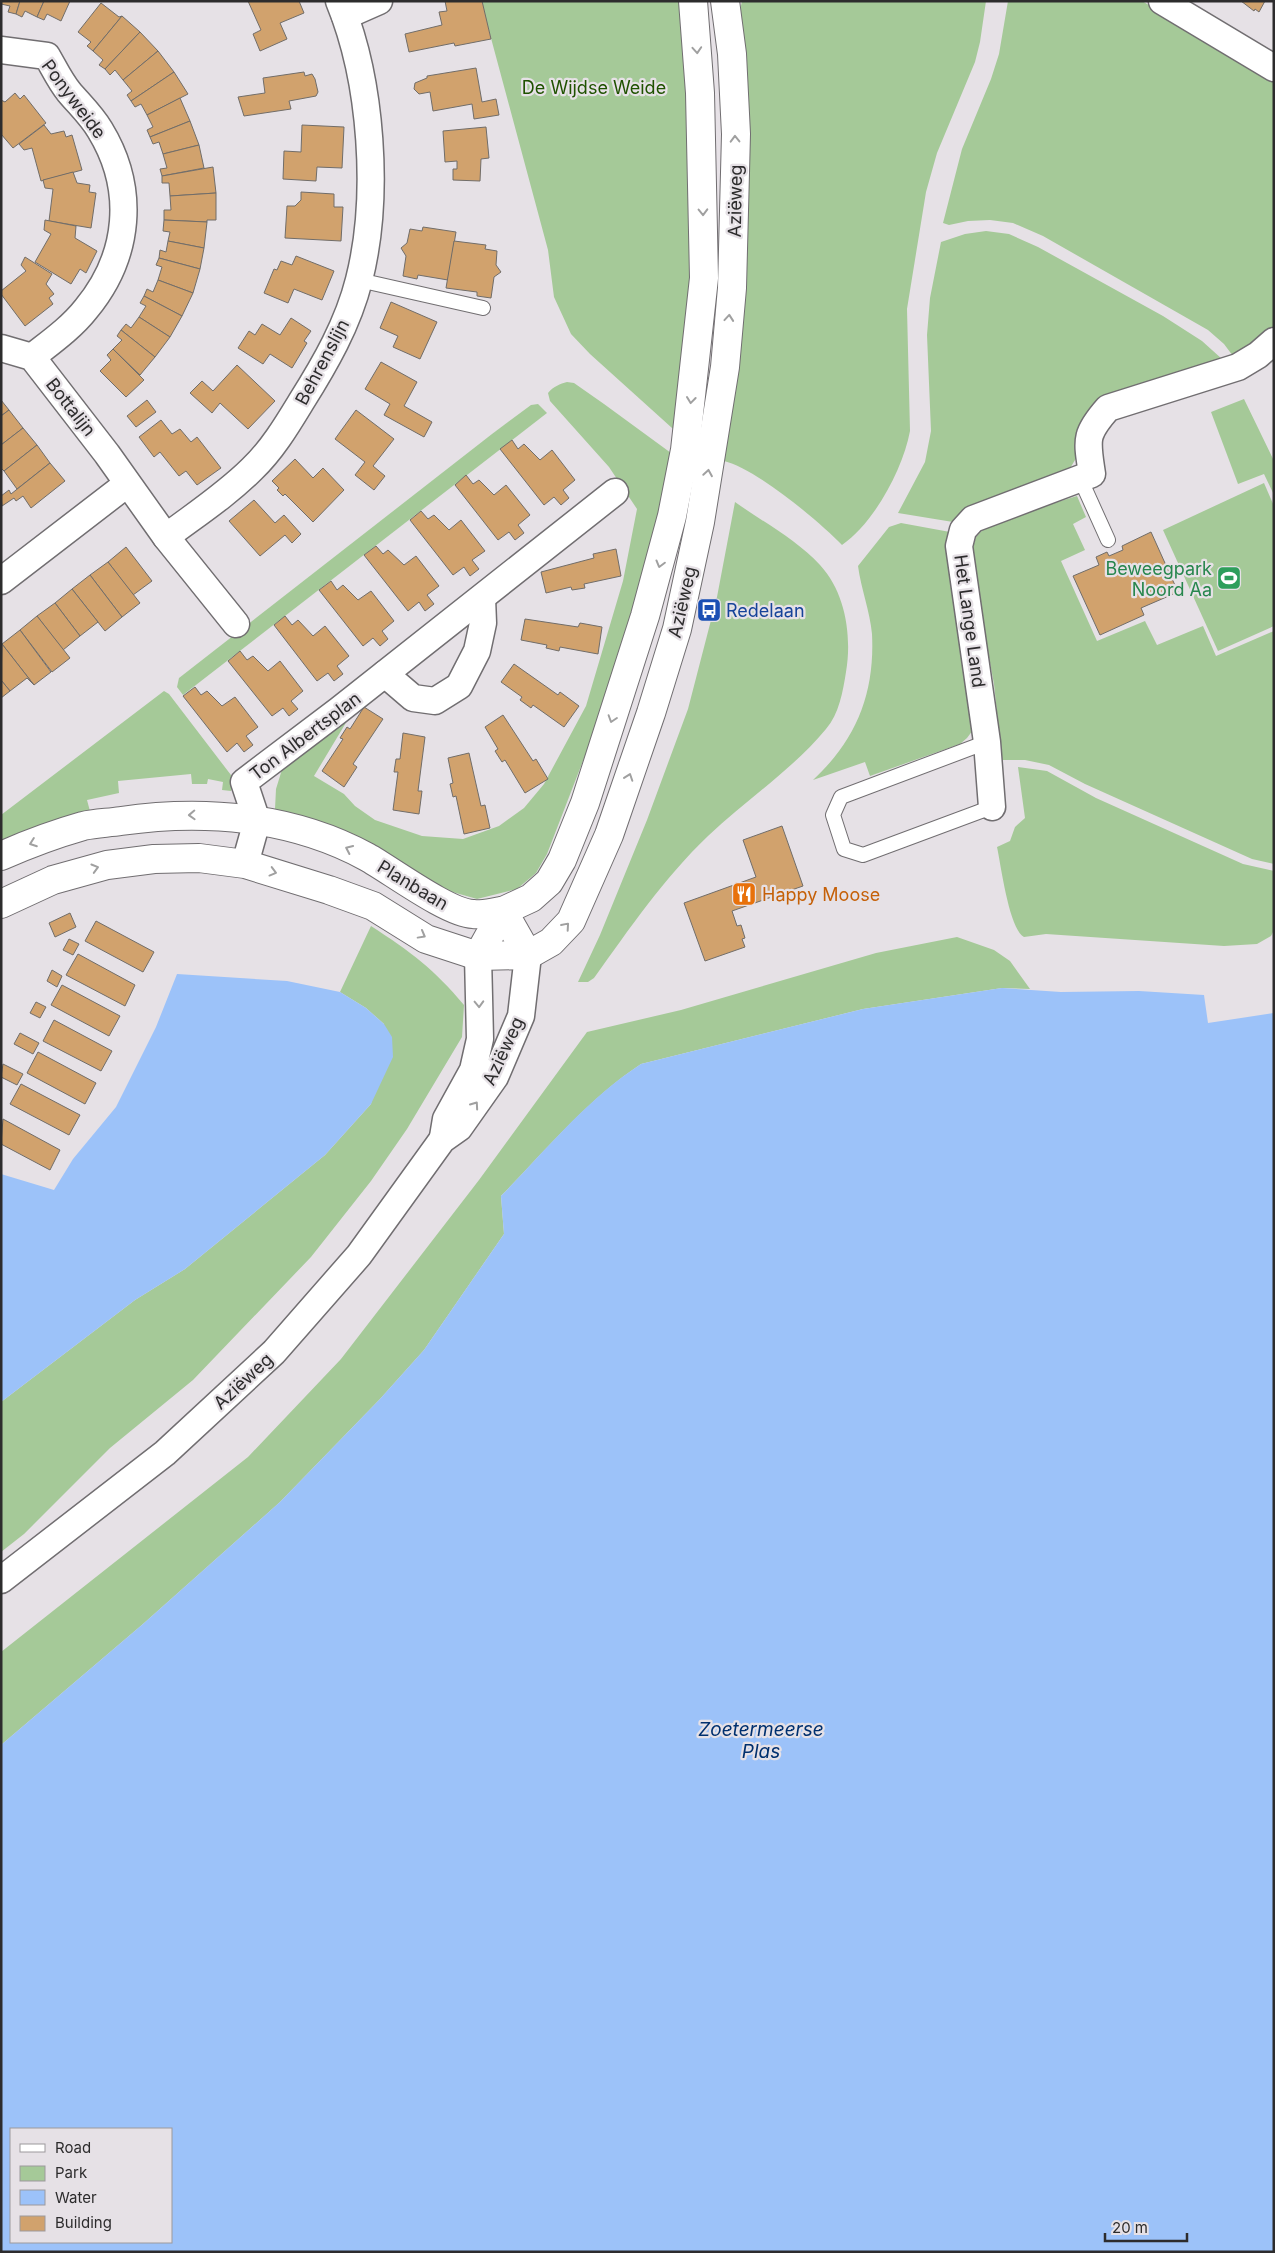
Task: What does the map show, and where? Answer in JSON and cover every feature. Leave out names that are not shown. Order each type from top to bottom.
[{"type":"street","name":"Behrenslijn","points":[[166,537],[210,505],[253,469],[282,434],[332,351],[350,310],[359,280],[367,234],[370,170],[367,108],[359,66],[342,9],[379,1]]},
{"type":"street","name":"Aziëweg","points":[[503,911],[531,898],[549,882],[562,860],[585,803],[633,654],[672,516],[685,450],[704,278],[700,93],[694,1]]},
{"type":"street","name":"Aziëweg","points":[[1,1580],[165,1453],[274,1352],[359,1255],[442,1140],[459,1128],[495,1077],[521,1016],[528,955],[551,942],[571,921],[609,836],[677,629],[700,522],[725,367],[732,288],[736,134],[732,54],[725,1]]},
{"type":"street","points":[[1162,1],[1274,68]]},
{"type":"street","name":"Ponyweide","points":[[1,50],[47,56],[68,90],[100,129],[118,169],[123,193],[124,218],[120,243],[112,269],[101,290],[65,330],[32,357]]},
{"type":"street","points":[[1080,478],[1092,474],[1087,442],[1095,423],[1108,408],[1238,367],[1258,356],[1274,341]]},
{"type":"street","points":[[1,348],[32,357]]},
{"type":"street","name":"Bottalijn","points":[[32,357],[166,537],[236,624]]},
{"type":"street","name":"Het Lange Land","points":[[992,807],[987,742],[959,546],[963,530],[973,519],[1080,478]]},
{"type":"street","points":[[1,581],[128,484]]},
{"type":"street","name":"Ton Albertsplan","points":[[257,821],[244,782],[385,674],[615,492]]},
{"type":"street","points":[[385,674],[413,698],[435,701],[459,686],[477,651],[483,622],[482,598]]},
{"type":"street","name":"Planbaan","points":[[1,856],[30,843],[85,826],[153,816],[203,814],[280,824],[329,840],[366,857],[454,910],[472,914],[503,911]]},
{"type":"street","points":[[245,864],[257,821]]},
{"type":"street","points":[[1,904],[53,880],[107,865],[154,859],[199,858],[245,864],[373,906],[426,939],[478,956],[528,955],[503,911]]},
{"type":"street","points":[[478,956],[503,911]]},
{"type":"street","name":"Aziëweg","points":[[442,1140],[446,1119],[473,1070],[480,1039],[478,956]]},
{"type":"lane","points":[[359,280],[483,308]]},
{"type":"lane","points":[[1080,478],[1108,540]]},
{"type":"lane","points":[[987,742],[841,797],[833,815],[844,849],[863,855],[992,807]]},
{"type":"green space","name":"De Wijdse Weide","points":[[481,1],[685,1],[691,80],[691,320],[682,437],[590,354],[571,334],[554,297],[548,250]]},
{"type":"green space","points":[[742,1],[986,1],[975,62],[937,153],[926,192],[907,309],[910,431],[901,462],[885,494],[865,523],[842,545],[803,510],[769,484],[724,461],[730,418],[740,10]]},
{"type":"green space","points":[[1008,1],[1142,1],[1274,80],[1274,328],[1271,331],[1233,356],[1224,344],[1208,330],[1043,236],[1013,223],[990,220],[968,221],[949,225],[943,223],[962,149],[991,79],[999,54]]},
{"type":"green space","points":[[986,231],[1009,234],[1038,247],[1163,316],[1202,341],[1222,359],[1114,395],[1069,470],[953,522],[898,513],[925,462],[931,431],[927,335],[930,298],[941,242],[965,234]]},
{"type":"green space","points":[[567,382],[574,383],[671,453],[679,455],[644,578],[593,735],[547,854],[536,873],[517,889],[477,899],[435,887],[275,809],[276,789],[284,763],[339,717],[347,721],[314,776],[344,794],[355,806],[375,820],[422,836],[463,839],[499,826],[524,808],[544,784],[586,706],[623,581],[637,509],[609,467],[550,401],[548,393],[557,386]]},
{"type":"green space","points":[[1244,399],[1274,461],[1274,495],[1264,474],[1238,484],[1211,412]]},
{"type":"green space","points":[[538,404],[547,413],[183,695],[177,687],[179,678],[492,434],[531,405]]},
{"type":"green space","name":"Beweegpark Noord Aa","points":[[1264,483],[1274,506],[1274,626],[1218,651],[1163,530]]},
{"type":"green space","points":[[1077,496],[1086,517],[1073,524],[1085,550],[1061,561],[1097,641],[1145,621],[1157,645],[1203,626],[1216,656],[1274,631],[1274,864],[1252,859],[1085,784],[1049,765],[1025,760],[1002,760],[994,684],[971,553],[976,537],[989,523]]},
{"type":"green space","points":[[735,502],[790,539],[811,556],[829,576],[836,589],[845,616],[848,644],[848,659],[840,702],[830,723],[813,744],[692,852],[648,904],[594,978],[588,982],[578,982],[600,935],[647,820],[688,709],[717,597]]},
{"type":"green space","points":[[901,523],[950,532],[973,730],[960,744],[870,776],[865,762],[813,780],[841,749],[860,714],[866,696],[872,656],[872,634],[858,566],[889,527]]},
{"type":"green space","points":[[164,691],[169,694],[234,779],[231,791],[222,790],[223,782],[208,779],[207,784],[192,784],[191,774],[118,781],[119,793],[87,800],[91,815],[1,846],[1,815]]},
{"type":"green space","points":[[1018,767],[1047,771],[1096,798],[1243,864],[1274,871],[1274,930],[1271,936],[1257,944],[1224,946],[1046,934],[1024,937],[1019,932],[1010,910],[997,847],[1010,841],[1015,827],[1025,818]]},
{"type":"green space","points":[[371,926],[421,962],[464,1005],[462,1037],[407,1129],[371,1181],[311,1257],[193,1380],[110,1448],[24,1534],[1,1552],[1,1402],[135,1300],[185,1269],[325,1155],[371,1104],[384,1024],[366,1008],[340,992]]},
{"type":"green space","points":[[957,937],[994,950],[1010,961],[1030,989],[1002,988],[863,1009],[641,1064],[603,1093],[568,1126],[501,1196],[504,1234],[424,1350],[380,1399],[280,1502],[143,1624],[1,1745],[1,1652],[248,1457],[341,1359],[479,1180],[587,1032],[681,1010],[876,953]]},
{"type":"water","points":[[177,974],[287,981],[340,992],[366,1008],[384,1024],[392,1037],[393,1057],[371,1104],[325,1155],[185,1269],[135,1300],[1,1402],[1,1174],[54,1190],[73,1159],[116,1107],[156,1027]]},
{"type":"water","name":"Zoetermeerse Plas","points":[[1002,988],[1061,992],[1139,991],[1204,995],[1208,1023],[1274,1013],[1274,2252],[1,2252],[1,1745],[143,1624],[280,1502],[380,1399],[424,1350],[504,1234],[501,1196],[585,1109],[621,1078],[641,1064],[863,1009]]},
{"type":"building","points":[[1,1],[20,1],[16,14],[8,12],[10,6],[1,4]]},
{"type":"building","points":[[20,1],[44,1],[37,17],[25,11],[22,17],[16,14]]},
{"type":"building","points":[[44,1],[70,1],[61,21],[47,14],[44,20],[37,17]]},
{"type":"building","points":[[248,1],[299,1],[304,13],[280,23],[287,39],[260,51],[253,34],[261,30]]},
{"type":"building","points":[[445,1],[482,1],[491,39],[455,46],[454,43],[409,52],[405,34],[442,25],[439,12],[447,11]]},
{"type":"building","points":[[1241,1],[1265,1],[1259,12],[1255,9],[1254,11]]},
{"type":"building","points":[[101,3],[119,17],[122,16],[93,51],[87,46],[91,42],[78,32]]},
{"type":"building","points":[[122,16],[140,32],[105,69],[99,65],[103,60],[93,51]]},
{"type":"building","points":[[140,32],[158,51],[123,80],[115,70],[110,75],[105,69]]},
{"type":"building","points":[[158,51],[174,72],[131,101],[127,95],[132,91],[123,80]]},
{"type":"building","points":[[476,68],[482,102],[496,99],[499,115],[474,119],[472,104],[433,111],[430,92],[419,94],[414,89],[415,83],[427,78],[427,76]]},
{"type":"building","points":[[174,72],[188,94],[147,115],[141,104],[135,107],[131,101]]},
{"type":"building","points":[[304,72],[305,76],[312,74],[315,79],[318,92],[316,96],[289,101],[291,109],[244,116],[238,97],[265,93],[263,78]]},
{"type":"building","points":[[15,93],[20,99],[24,95],[46,123],[13,148],[1,134],[1,100],[5,102]]},
{"type":"building","points":[[180,98],[190,121],[150,137],[147,130],[153,127],[147,115]]},
{"type":"building","points":[[190,121],[199,145],[163,154],[159,142],[153,144],[150,137]]},
{"type":"building","points":[[44,125],[51,134],[64,131],[66,137],[72,135],[82,170],[41,181],[32,148],[24,150],[19,144]]},
{"type":"building","points":[[302,125],[344,127],[342,168],[317,167],[316,181],[283,179],[284,151],[301,152]]},
{"type":"building","points":[[486,127],[489,158],[481,159],[480,181],[453,180],[453,169],[457,169],[457,161],[445,162],[443,131]]},
{"type":"building","points":[[199,145],[204,168],[162,176],[160,169],[167,168],[163,154]]},
{"type":"building","points":[[213,167],[216,193],[170,196],[169,183],[162,183],[162,176]]},
{"type":"building","points":[[73,172],[77,183],[90,185],[89,192],[96,193],[91,228],[49,221],[53,189],[45,188],[43,180]]},
{"type":"building","points":[[301,192],[334,194],[334,207],[343,207],[341,241],[285,238],[287,206],[295,206],[301,200]]},
{"type":"building","points":[[216,193],[216,220],[207,220],[207,222],[164,220],[164,210],[171,210],[170,196]]},
{"type":"building","points":[[45,220],[76,226],[75,238],[97,251],[86,273],[80,269],[71,284],[35,262],[51,234],[44,230]]},
{"type":"building","points":[[164,220],[207,222],[204,248],[168,241],[170,232],[163,231]]},
{"type":"building","points":[[423,227],[456,232],[448,280],[418,275],[417,279],[403,276],[406,256],[401,248],[407,243],[410,229],[422,231]]},
{"type":"building","points":[[168,241],[204,248],[200,269],[159,258],[160,250],[166,252]]},
{"type":"building","points":[[454,241],[486,245],[485,249],[497,251],[496,265],[501,272],[494,277],[491,298],[477,296],[477,292],[446,288]]},
{"type":"building","points":[[296,256],[334,271],[322,300],[294,289],[288,303],[264,293],[274,269],[277,270],[281,261],[292,265]]},
{"type":"building","points":[[25,257],[52,274],[46,284],[54,294],[49,298],[53,304],[25,326],[1,294],[1,291],[26,271],[21,265]]},
{"type":"building","points":[[159,258],[200,269],[193,293],[158,280],[162,267],[156,265]]},
{"type":"building","points":[[158,280],[193,293],[182,316],[144,296],[147,289],[153,292]]},
{"type":"building","points":[[144,296],[182,316],[170,337],[139,317],[146,306],[140,303]]},
{"type":"building","points":[[391,302],[437,322],[420,359],[393,347],[398,336],[380,328]]},
{"type":"building","points":[[139,317],[170,337],[155,357],[121,330],[126,324],[131,328]]},
{"type":"building","points":[[291,318],[311,331],[304,341],[307,343],[292,368],[270,354],[263,364],[238,348],[249,331],[255,335],[262,324],[280,335]]},
{"type":"building","points":[[121,330],[155,357],[140,375],[113,349],[122,340],[117,336]]},
{"type":"building","points":[[113,349],[144,380],[126,397],[100,371],[111,360],[107,355]]},
{"type":"building","points":[[381,362],[417,382],[404,406],[432,422],[424,437],[384,415],[390,404],[365,389]]},
{"type":"building","points":[[237,365],[275,401],[248,429],[220,403],[212,413],[190,393],[202,381],[213,391]]},
{"type":"building","points":[[1,400],[9,410],[1,416]]},
{"type":"building","points":[[147,400],[156,412],[136,427],[127,416]]},
{"type":"building","points":[[9,410],[23,428],[1,445],[1,416]]},
{"type":"building","points":[[356,410],[394,439],[373,466],[385,476],[374,490],[355,475],[365,462],[335,439]]},
{"type":"building","points":[[161,420],[172,434],[180,429],[191,442],[197,437],[221,468],[197,485],[186,471],[179,476],[160,452],[154,457],[139,437]]},
{"type":"building","points":[[23,428],[37,445],[4,471],[1,468],[1,445]]},
{"type":"building","points":[[512,440],[518,449],[524,444],[540,460],[552,450],[575,480],[563,490],[569,498],[561,505],[554,497],[544,505],[500,449]]},
{"type":"building","points":[[37,445],[50,463],[17,489],[4,471]]},
{"type":"building","points":[[295,459],[313,478],[323,468],[344,490],[313,522],[285,494],[283,496],[277,490],[279,488],[272,481]]},
{"type":"building","points":[[50,463],[65,481],[31,508],[23,496],[16,501],[14,498],[2,506],[1,496],[9,490],[11,494]]},
{"type":"building","points":[[466,475],[473,484],[479,480],[494,495],[506,485],[530,515],[518,525],[524,533],[515,540],[509,532],[498,540],[455,485]]},
{"type":"building","points":[[254,500],[275,523],[284,515],[301,534],[292,543],[285,535],[260,556],[229,521]]},
{"type":"building","points":[[421,511],[428,519],[434,515],[449,530],[461,520],[485,551],[472,560],[479,569],[470,576],[464,567],[453,575],[410,520]]},
{"type":"building","points":[[1151,532],[1178,592],[1141,608],[1144,615],[1100,635],[1073,576],[1099,565],[1096,557],[1107,552],[1109,556],[1123,550],[1122,546]]},
{"type":"building","points":[[376,546],[383,554],[388,550],[404,565],[416,556],[439,586],[427,595],[434,604],[425,611],[419,602],[408,611],[364,555]]},
{"type":"building","points":[[126,547],[152,581],[133,595],[108,562]]},
{"type":"building","points":[[616,549],[621,576],[584,584],[585,588],[572,590],[571,587],[546,593],[541,572],[594,558],[593,554]]},
{"type":"building","points":[[108,562],[140,603],[122,617],[90,575]]},
{"type":"building","points":[[90,575],[122,617],[105,631],[72,589]]},
{"type":"building","points":[[331,581],[337,590],[343,585],[358,600],[371,591],[394,621],[382,631],[388,639],[380,646],[373,638],[363,646],[319,590]]},
{"type":"building","points":[[72,589],[98,622],[80,636],[55,603]]},
{"type":"building","points":[[55,603],[80,636],[63,650],[37,616]]},
{"type":"building","points":[[37,616],[70,658],[52,672],[20,630]]},
{"type":"building","points":[[285,616],[292,625],[298,620],[313,636],[325,626],[349,656],[337,666],[343,674],[334,681],[328,673],[317,681],[274,625]]},
{"type":"building","points":[[525,619],[578,627],[580,623],[602,627],[598,654],[560,647],[559,651],[546,648],[547,645],[521,640]]},
{"type":"building","points":[[20,630],[51,672],[34,685],[2,644]]},
{"type":"building","points":[[2,644],[34,685],[27,678],[10,691],[1,680]]},
{"type":"building","points":[[240,651],[247,660],[253,656],[268,671],[280,661],[303,691],[291,701],[298,709],[289,716],[283,708],[272,716],[228,661]]},
{"type":"building","points":[[514,664],[558,695],[560,692],[579,706],[564,727],[533,705],[531,708],[520,700],[522,697],[501,682]]},
{"type":"building","points":[[1,680],[10,691],[1,698]]},
{"type":"building","points":[[195,687],[201,695],[207,691],[222,706],[235,697],[258,727],[246,736],[253,745],[244,752],[237,743],[227,752],[183,696]]},
{"type":"building","points":[[364,707],[383,719],[353,764],[357,767],[344,787],[322,771],[343,739],[340,738],[347,727],[350,729]]},
{"type":"building","points":[[503,715],[533,761],[536,759],[548,779],[525,793],[505,760],[502,762],[495,751],[498,749],[485,727]]},
{"type":"building","points":[[403,733],[425,737],[418,791],[422,791],[419,814],[393,810],[398,772],[394,772],[396,759],[400,759]]},
{"type":"building","points":[[469,753],[481,806],[485,805],[490,828],[464,834],[456,796],[453,797],[450,784],[453,783],[448,758]]},
{"type":"building","name":"Happy Moose","points":[[782,826],[803,886],[732,911],[737,926],[741,925],[745,938],[742,939],[745,947],[705,961],[684,903],[756,877],[743,840]]},
{"type":"building","points":[[70,913],[76,927],[55,937],[49,923]]},
{"type":"building","points":[[96,921],[154,952],[143,972],[85,941]]},
{"type":"building","points":[[69,939],[79,944],[73,955],[63,950]]},
{"type":"building","points":[[78,954],[135,985],[125,1006],[66,975]]},
{"type":"building","points":[[52,970],[62,976],[57,987],[47,981]]},
{"type":"building","points":[[62,985],[120,1016],[109,1036],[51,1005]]},
{"type":"building","points":[[36,1002],[46,1007],[40,1018],[30,1013]]},
{"type":"building","points":[[54,1020],[112,1051],[101,1071],[43,1041]]},
{"type":"building","points":[[20,1033],[39,1043],[33,1054],[14,1044]]},
{"type":"building","points":[[38,1052],[96,1083],[85,1104],[27,1073]]},
{"type":"building","points":[[3,1064],[23,1074],[17,1085],[1,1077]]},
{"type":"building","points":[[21,1084],[80,1115],[69,1135],[10,1104]]},
{"type":"building","points":[[3,1119],[60,1150],[50,1170],[1,1144]]},
{"type":"place","name":"Beweegpark Noord Aa","points":[[1229,578]]},
{"type":"place","name":"Redelaan","points":[[709,610]]},
{"type":"place","name":"Happy Moose","points":[[744,894]]}]
